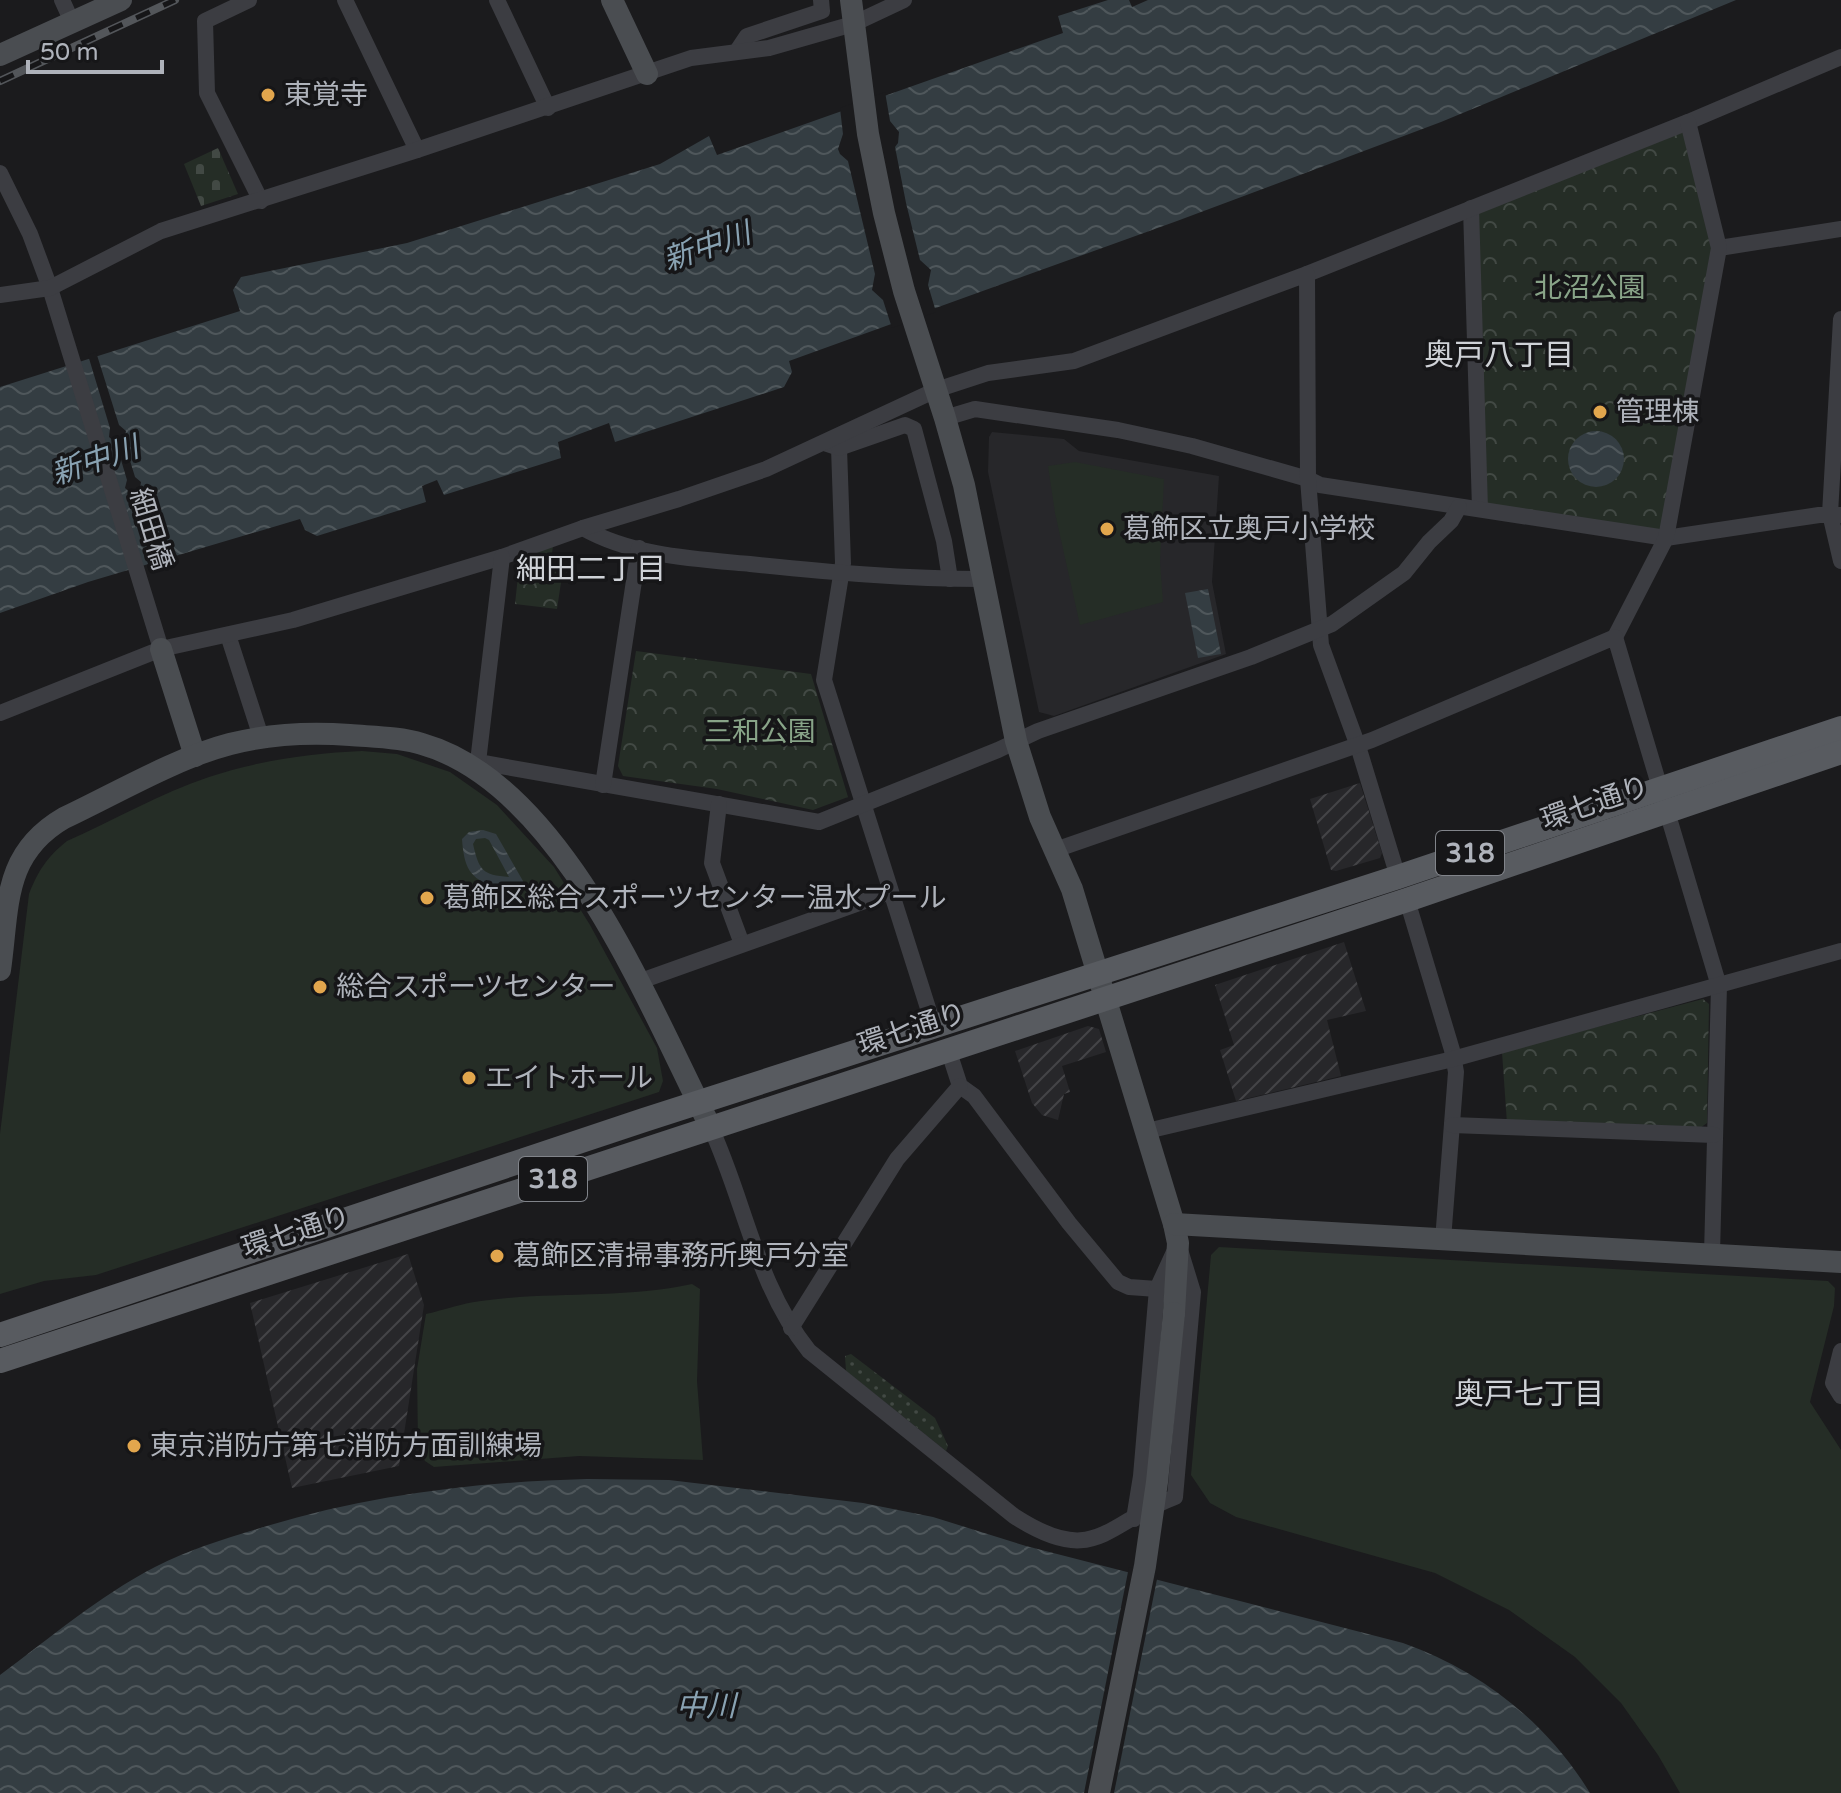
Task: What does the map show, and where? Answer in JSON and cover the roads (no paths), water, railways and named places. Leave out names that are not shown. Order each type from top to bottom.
[{"type":"main road","name":"環七通り","points":[[1664,800],[1841,728]]},
{"type":"main road","name":"環七通り","points":[[0,1361],[1106,998],[1402,888],[1664,800],[1841,752]]},
{"type":"main road","name":"環七通り","points":[[0,1335],[1098,972],[1402,888]]},
{"type":"street","points":[[62,0],[72,22]]},
{"type":"street","points":[[0,55],[121,0]]},
{"type":"street","points":[[249,0],[205,21],[207,93],[261,201]]},
{"type":"street","points":[[345,0],[417,150]]},
{"type":"street","points":[[497,0],[548,108]]},
{"type":"street","points":[[612,0],[647,74]]},
{"type":"street","points":[[737,51],[747,36],[822,11],[821,0]]},
{"type":"street","points":[[476,765],[560,855],[609,927],[721,1150],[764,1275],[791,1328],[809,1351],[965,1474],[989,1497],[1035,1530],[1088,1541],[1112,1532],[1161,1502],[1175,1497],[1193,1292],[1072,889],[1036,806],[1016,741],[964,485],[904,291],[884,213],[856,54],[851,0]]},
{"type":"street","points":[[0,295],[50,288],[161,231],[548,108],[691,58],[769,48],[853,24],[904,0]]},
{"type":"street","points":[[831,445],[936,390],[988,373],[1074,361],[1307,274],[1688,122],[1841,57]]},
{"type":"street","points":[[1055,850],[1358,746],[1615,637],[1666,538],[1719,248],[1688,122]]},
{"type":"street","name":"細田橋","points":[[0,173],[30,234],[50,288],[161,649]]},
{"type":"street","points":[[1471,208],[1480,509]]},
{"type":"street","points":[[1719,248],[1841,229]]},
{"type":"street","points":[[1307,274],[1308,479],[1319,631],[1321,645],[1358,746],[1456,1072],[1443,1240]]},
{"type":"street","points":[[1841,319],[1835,515],[1841,561]]},
{"type":"street","points":[[945,418],[975,409],[1118,430],[1192,446],[1320,485],[1666,538],[1835,515]]},
{"type":"street","points":[[0,713],[161,649],[293,620],[502,557],[831,445],[905,425],[914,429],[944,541],[950,579]]},
{"type":"street","points":[[831,445],[842,574],[824,680],[934,1027]]},
{"type":"street","points":[[0,970],[13,878],[30,844],[64,818],[195,756],[228,744],[261,737],[333,734],[395,739],[431,747],[476,765],[819,822],[1038,731],[1319,631],[1404,573],[1451,521],[1459,507]]},
{"type":"street","points":[[583,528],[602,539],[683,558],[842,574],[983,579]]},
{"type":"street","points":[[603,785],[639,548]]},
{"type":"street","points":[[476,765],[502,557]]},
{"type":"street","points":[[228,635],[261,737]]},
{"type":"street","points":[[1615,637],[1719,986],[1712,1254]]},
{"type":"street","points":[[161,649],[195,756]]},
{"type":"street","points":[[719,804],[712,863],[742,944]]},
{"type":"street","points":[[638,982],[890,892]]},
{"type":"street","points":[[1147,1131],[1453,1059],[1841,951]]},
{"type":"street","points":[[948,1049],[960,1086],[974,1096],[1069,1223],[1118,1282],[1129,1287],[1157,1289]]},
{"type":"street","points":[[791,1328],[897,1159],[960,1086]]},
{"type":"street","points":[[1452,1125],[1714,1135]]},
{"type":"street","points":[[1134,1519],[1141,1476],[1157,1289],[1176,1234]]},
{"type":"street","points":[[1176,1234],[1443,1240],[1841,1262]]},
{"type":"street","points":[[1099,1793],[1145,1566],[1157,1482],[1174,1313],[1176,1234]]},
{"type":"street","points":[[1841,1351],[1833,1383],[1841,1396]]},
{"type":"water","name":"新中川","points":[[1108,0],[1129,0],[1132,7],[1148,0],[1736,0],[1441,122],[789,361],[792,372],[784,387],[615,442],[609,423],[558,442],[561,458],[444,495],[437,480],[422,486],[426,502],[317,536],[305,530],[300,519],[88,582],[0,613],[0,387],[240,311],[233,290],[241,277],[407,243],[660,164],[709,136],[717,155],[1063,33],[1058,16]]},
{"type":"water","points":[[1596,431],[1616,439],[1624,459],[1616,479],[1596,487],[1576,479],[1568,459],[1576,439]]},
{"type":"water","points":[[1208,589],[1221,654],[1198,658],[1185,593]]},
{"type":"water","points":[[483,830],[496,834],[523,881],[521,888],[506,889],[474,876],[463,849],[462,839],[469,832]],"holes":[[[476,839],[489,840],[509,877],[487,873],[477,860],[473,844]]]},
{"type":"water","name":"中川","points":[[587,1479],[669,1480],[863,1503],[933,1517],[1026,1546],[1403,1643],[1459,1668],[1510,1702],[1554,1744],[1590,1793],[0,1793],[0,1675],[134,1578],[180,1555],[218,1541],[339,1507],[462,1487]]},
{"type":"railway","points":[[0,81],[175,0]]},
{"type":"place","name":"東覚寺","points":[[268,95]]},
{"type":"place","name":"管理棟","points":[[1600,412]]},
{"type":"place","name":"葛飾区立奥戸小学校","points":[[1107,529]]},
{"type":"place","name":"葛飾区総合スポーツセンター温水プール","points":[[427,898]]},
{"type":"place","name":"総合スポーツセンター","points":[[320,987]]},
{"type":"place","name":"エイトホール","points":[[469,1078]]},
{"type":"place","name":"葛飾区清掃事務所奥戸分室","points":[[497,1256]]},
{"type":"place","name":"東京消防庁第七消防方面訓練場","points":[[134,1446]]},
{"type":"district","name":"奥戸八丁目","points":[[1499,355]]},
{"type":"district","name":"細田二丁目","points":[[591,569]]},
{"type":"district","name":"奥戸七丁目","points":[[1529,1394]]},
{"type":"park label","name":"北沼公園","points":[[1590,288]]},
{"type":"park label","name":"三和公園","points":[[760,732]]}]
